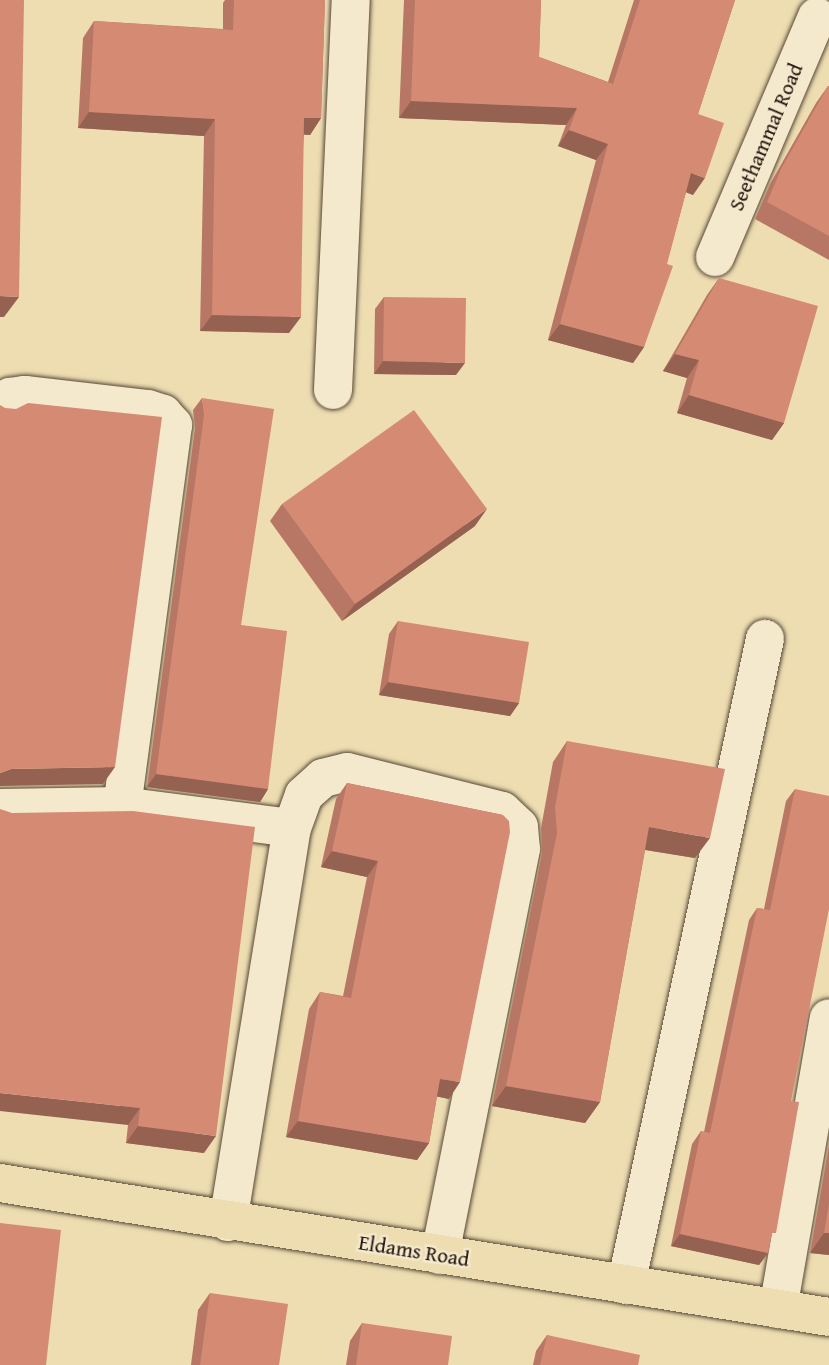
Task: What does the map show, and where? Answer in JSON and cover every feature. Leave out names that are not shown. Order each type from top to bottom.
[{"type":"main road","name":"Eldams Road","points":[[0,1183],[228,1222],[829,1317]]},
{"type":"street","points":[[333,390],[351,0]]},
{"type":"street","name":"Seethammal Road","points":[[715,257],[813,16]]},
{"type":"street","points":[[0,405],[10,397],[25,394],[148,409],[163,414],[173,425],[122,806]]},
{"type":"street","points":[[626,1285],[765,639]]},
{"type":"street","points":[[228,1222],[292,828],[304,795],[323,778],[346,772],[502,811],[520,827],[521,849],[440,1255]]},
{"type":"street","points":[[0,808],[122,806],[292,828]]},
{"type":"street","points":[[778,1309],[829,1017]]},
{"type":"building","points":[[0,0],[24,0],[19,297],[0,296]]},
{"type":"building","points":[[234,0],[325,0],[321,118],[304,118],[301,317],[212,315],[215,119],[89,112],[94,21],[233,30]]},
{"type":"building","points":[[415,0],[541,0],[539,57],[613,84],[640,0],[735,0],[698,114],[724,123],[705,178],[691,173],[667,264],[673,266],[644,347],[560,324],[608,144],[569,130],[577,108],[411,101]]},
{"type":"building","points":[[828,86],[829,236],[767,202],[782,167]]},
{"type":"building","points":[[719,278],[818,306],[784,423],[689,395],[699,360],[675,354]]},
{"type":"building","points":[[384,297],[466,298],[465,363],[383,361]]},
{"type":"building","points":[[202,398],[274,409],[241,625],[287,631],[268,789],[156,774],[204,415]]},
{"type":"building","points":[[28,403],[162,417],[115,767],[11,769],[0,773],[0,405],[16,409]]},
{"type":"building","points":[[414,410],[487,509],[355,604],[282,504]]},
{"type":"building","points":[[398,621],[529,642],[519,703],[388,682]]},
{"type":"building","points":[[567,741],[725,769],[710,838],[649,827],[600,1102],[506,1086],[557,833],[555,807]]},
{"type":"building","points":[[347,783],[503,815],[509,821],[510,832],[460,1082],[440,1079],[429,1143],[298,1121],[320,992],[351,998],[378,861],[332,851]]},
{"type":"building","points":[[795,789],[829,796],[829,909],[791,1101],[799,1102],[776,1233],[772,1233],[768,1253],[680,1234],[701,1131],[710,1133],[757,908],[770,910]]},
{"type":"building","points":[[0,809],[12,813],[133,811],[255,827],[216,1136],[138,1126],[140,1108],[0,1093]]},
{"type":"building","points":[[829,1204],[829,1233],[824,1233]]},
{"type":"building","points":[[0,1223],[61,1230],[46,1365],[0,1365]]},
{"type":"building","points":[[210,1293],[288,1304],[279,1365],[200,1365]]},
{"type":"building","points":[[362,1323],[452,1336],[448,1365],[356,1365]]},
{"type":"building","points":[[547,1335],[640,1355],[638,1365],[540,1365]]}]
